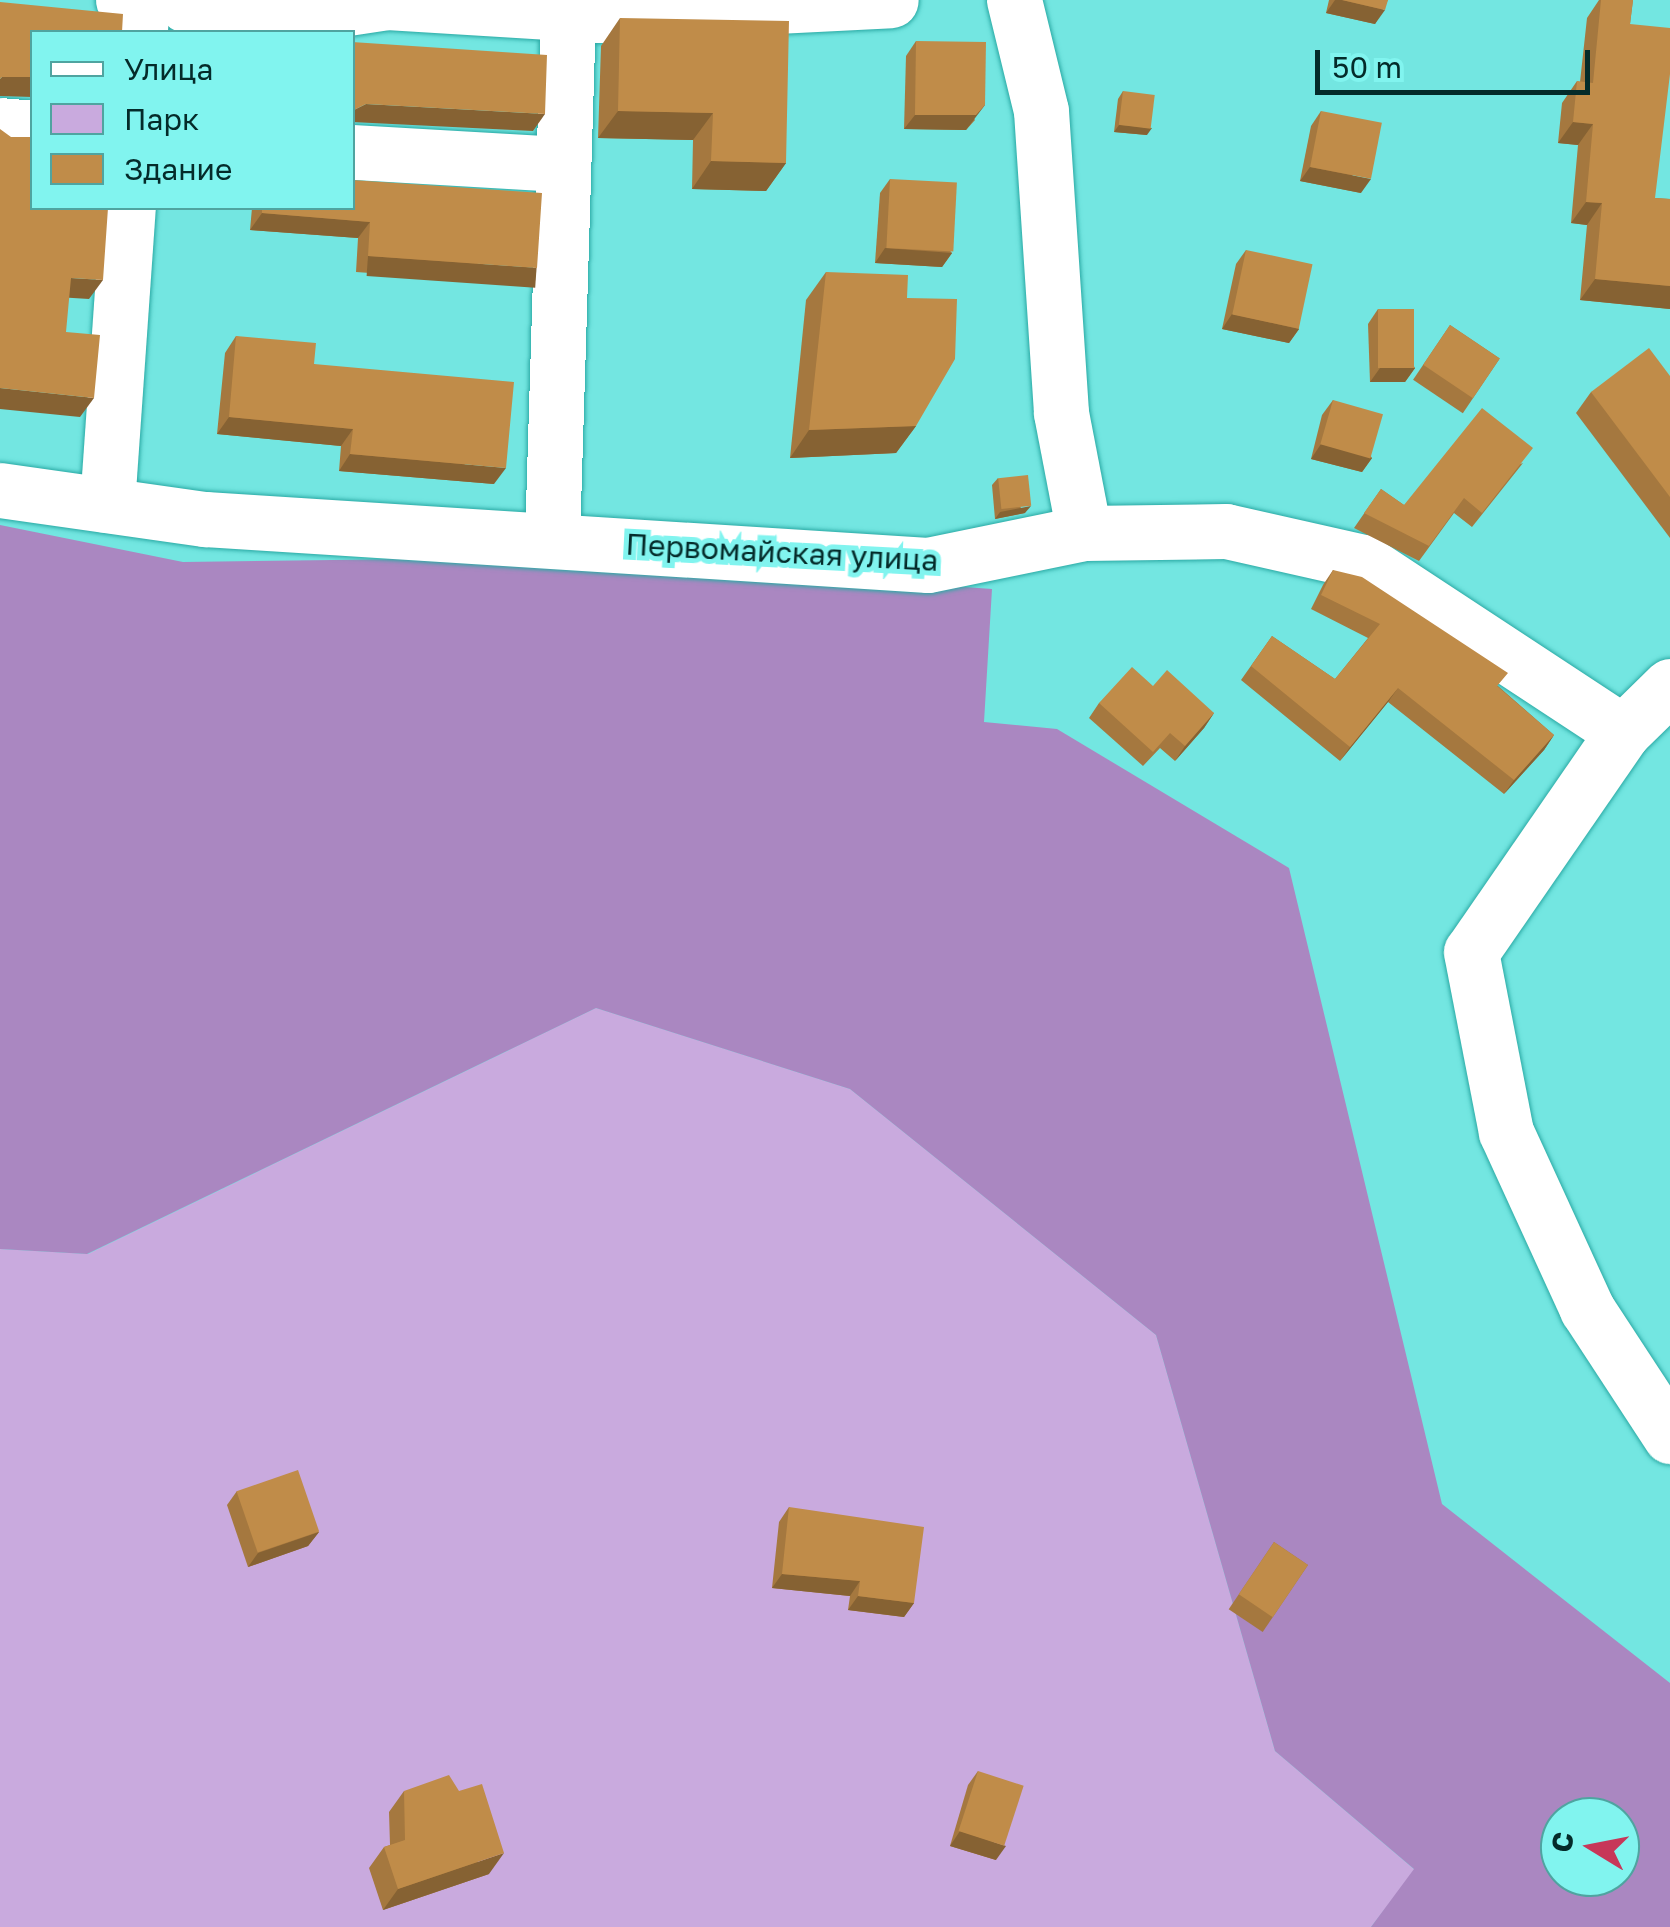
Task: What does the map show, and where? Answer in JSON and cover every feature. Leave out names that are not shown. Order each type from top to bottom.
[{"type":"street","points":[[123,0],[142,2],[140,30]]},
{"type":"street","points":[[186,4],[568,13],[892,0]]},
{"type":"street","points":[[1014,0],[1041,111],[1061,414],[1084,533]]},
{"type":"street","points":[[552,540],[568,13]]},
{"type":"street","points":[[0,125],[30,128]]},
{"type":"street","points":[[355,152],[563,164]]},
{"type":"street","points":[[107,505],[128,210]]},
{"type":"street","name":"Первомайская улица","points":[[0,490],[107,505],[928,565],[1084,533],[1226,532],[1364,562],[1623,732]]},
{"type":"street","points":[[1670,686],[1623,732],[1471,952],[1506,1132],[1587,1309],[1670,1436]]},
{"type":"green space","points":[[596,1008],[850,1089],[1156,1335],[1275,1751],[1415,1870],[1371,1927],[0,1927],[0,1249],[88,1254]]},
{"type":"shaded area","points":[[0,525],[183,562],[560,557],[992,589],[984,722],[1057,729],[1289,868],[1442,1504],[1670,1683],[1670,1927],[1371,1927],[1414,1869],[1275,1751],[1156,1335],[850,1089],[596,1008],[87,1254],[0,1249]]},
{"type":"building","points":[[1342,0],[1388,0],[1385,10]]},
{"type":"building","points":[[1601,0],[1633,0],[1630,24],[1670,28],[1670,74],[1655,198],[1670,199],[1670,286],[1595,279],[1602,203],[1586,202],[1593,124],[1573,122],[1577,81],[1593,83]]},
{"type":"building","points":[[0,2],[123,14],[122,30],[30,30],[30,77],[0,79]]},
{"type":"building","points":[[620,18],[789,21],[786,163],[711,161],[713,113],[618,111]]},
{"type":"building","points":[[916,41],[986,42],[985,105],[976,115],[915,115]]},
{"type":"building","points":[[355,42],[547,55],[545,114],[366,104],[355,110]]},
{"type":"building","points":[[1123,91],[1155,95],[1151,129],[1119,125]]},
{"type":"building","points":[[1321,111],[1382,123],[1371,179],[1310,167]]},
{"type":"building","points":[[0,129],[11,137],[30,137],[30,210],[108,210],[103,280],[71,278],[66,332],[100,335],[94,398],[0,388]]},
{"type":"building","points":[[890,179],[957,183],[953,251],[886,248]]},
{"type":"building","points":[[355,180],[542,193],[537,268],[368,256],[370,222],[262,213],[355,210]]},
{"type":"building","points":[[1246,250],[1313,264],[1299,329],[1232,315]]},
{"type":"building","points":[[826,272],[908,275],[907,298],[957,299],[955,359],[916,426],[809,430]]},
{"type":"building","points":[[1378,309],[1414,309],[1414,368],[1378,368]]},
{"type":"building","points":[[1450,325],[1500,359],[1473,398],[1423,365]]},
{"type":"building","points":[[236,336],[316,343],[314,364],[514,382],[506,468],[350,454],[353,429],[229,417]]},
{"type":"building","points":[[1649,348],[1670,376],[1670,497],[1591,392]]},
{"type":"building","points":[[1333,400],[1383,414],[1370,459],[1320,444]]},
{"type":"building","points":[[1482,408],[1533,448],[1482,513],[1464,498],[1429,546],[1364,513],[1381,489],[1404,505]]},
{"type":"building","points":[[1028,475],[1031,506],[1001,509],[998,478]]},
{"type":"building","points":[[1333,570],[1362,577],[1508,673],[1497,686],[1554,735],[1514,780],[1398,688],[1350,747],[1251,666],[1272,636],[1335,679],[1380,624],[1321,595]]},
{"type":"building","points":[[1132,667],[1153,686],[1167,670],[1214,713],[1185,746],[1170,733],[1153,752],[1099,703]]},
{"type":"building","points":[[298,1470],[319,1531],[258,1553],[237,1491]]},
{"type":"building","points":[[789,1507],[924,1527],[914,1603],[858,1596],[860,1581],[782,1574]]},
{"type":"building","points":[[1274,1542],[1308,1565],[1273,1617],[1239,1594]]},
{"type":"building","points":[[978,1771],[1024,1786],[1004,1846],[959,1831]]},
{"type":"building","points":[[449,1775],[459,1791],[482,1784],[504,1853],[398,1889],[384,1847],[405,1840],[404,1791]]}]
